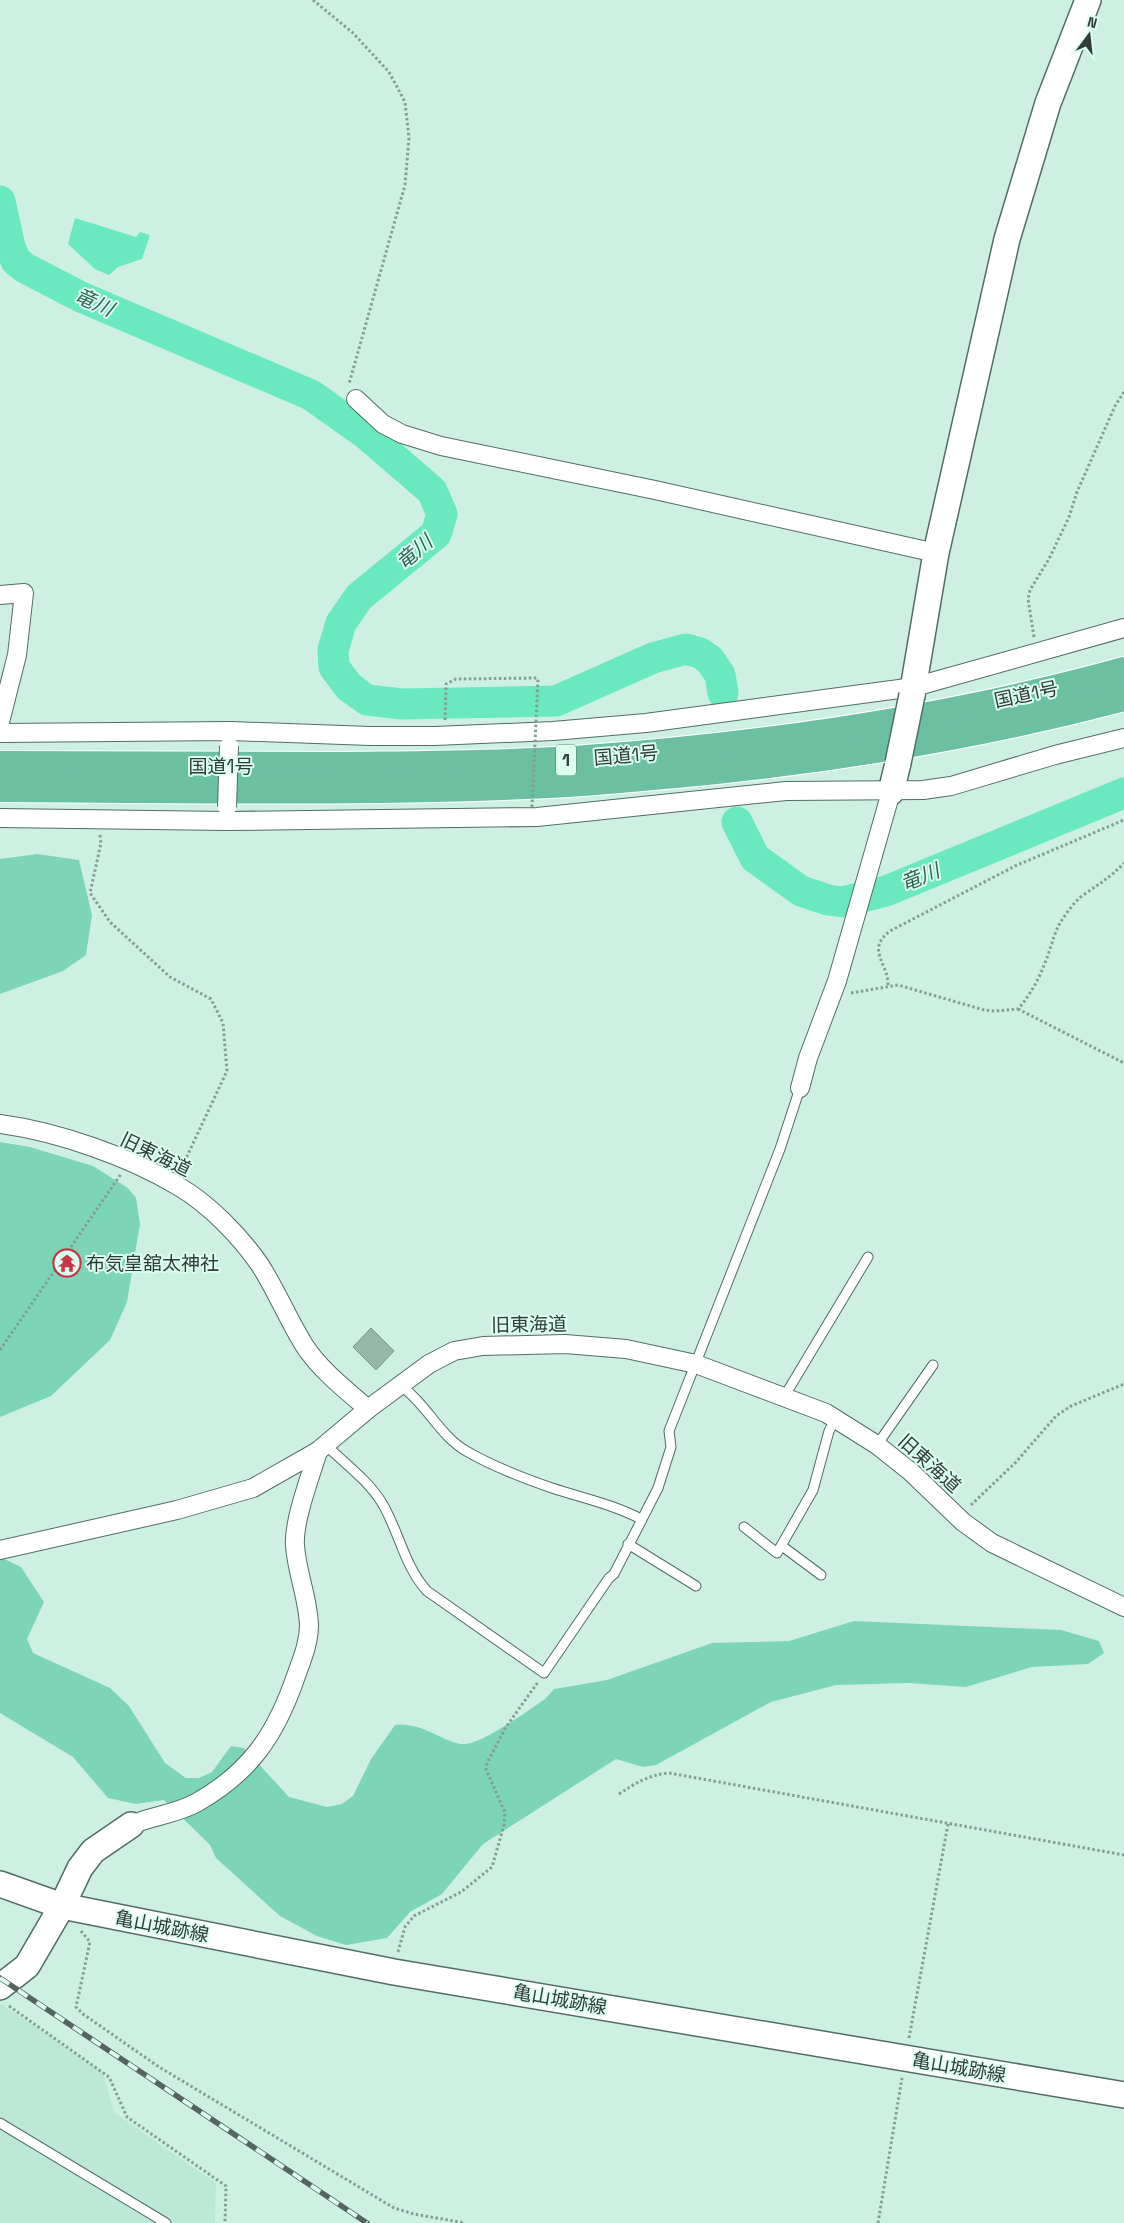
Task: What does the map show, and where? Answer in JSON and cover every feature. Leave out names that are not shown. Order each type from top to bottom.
[{"type":"highway","points":[[1124,655],[978,695],[963,721],[1002,739],[1124,709]]},
{"type":"highway","name":"国道1号","points":[[0,788],[286,789],[571,783],[799,760],[963,721],[1124,671]]},
{"type":"highway","name":"国道1号","points":[[0,766],[410,765],[572,760],[648,754],[963,721],[1124,696]]},
{"type":"main road","points":[[891,792],[913,691],[936,553],[1007,239],[1048,103],[1088,0]]},
{"type":"main road","points":[[1,1994],[27,1966],[62,1906],[80,1868],[94,1851],[131,1825]]},
{"type":"main road","name":"亀山城跡線","points":[[0,1884],[62,1906],[394,1972],[1124,2095]]},
{"type":"street","points":[[356,399],[383,424],[402,434],[441,446],[655,490],[936,553]]},
{"type":"street","points":[[0,595],[24,593],[17,655],[0,722]]},
{"type":"street","points":[[0,733],[230,738],[398,736],[553,731],[721,714],[913,691],[1124,628]]},
{"type":"street","points":[[227,814],[230,738]]},
{"type":"street","points":[[0,818],[96,819],[227,814],[536,817],[786,791],[891,792],[922,790],[951,786],[1054,755],[1124,738]]},
{"type":"street","points":[[800,1088],[808,1058],[856,919],[891,792]]},
{"type":"street","name":"旧東海道","points":[[0,1124],[60,1138],[130,1161],[179,1186],[230,1230],[259,1264],[305,1346],[341,1385],[368,1409],[447,1354],[483,1346],[574,1344],[626,1349],[696,1364],[836,1418],[878,1445],[912,1472],[958,1518],[992,1543],[1124,1607]]},
{"type":"street","points":[[0,1550],[177,1510],[253,1488],[322,1448],[368,1409]]},
{"type":"street","points":[[131,1825],[194,1804],[228,1783],[251,1761],[278,1722],[308,1643],[306,1596],[295,1546],[296,1531],[322,1448]]},
{"type":"lane","points":[[322,1448],[366,1483],[382,1502],[419,1583],[427,1591],[544,1673],[609,1578],[614,1574],[658,1488],[671,1448],[669,1432],[780,1150],[800,1088]]},
{"type":"lane","points":[[784,1397],[868,1257]]},
{"type":"lane","points":[[878,1445],[933,1365]]},
{"type":"lane","points":[[401,1386],[415,1396],[437,1426],[451,1440],[468,1452],[517,1475],[553,1488],[598,1500],[641,1519]]},
{"type":"lane","points":[[744,1527],[778,1553],[813,1490],[829,1431],[836,1418]]},
{"type":"lane","points":[[628,1544],[696,1586]]},
{"type":"lane","points":[[782,1546],[820,1575]]},
{"type":"lane","points":[[0,2122],[166,2223]]},
{"type":"path","points":[[313,0],[353,33],[389,72],[405,102],[409,138],[405,185],[346,393],[356,399]]},
{"type":"path","points":[[1037,653],[1028,599],[1030,590],[1049,559],[1112,415],[1124,392]]},
{"type":"path","points":[[445,723],[446,684],[456,679],[538,678],[532,807]]},
{"type":"path","points":[[96,819],[101,843],[90,893],[110,922],[170,977],[211,998],[223,1023],[227,1071],[178,1176],[179,1186]]},
{"type":"path","points":[[888,986],[878,952],[879,944],[884,936],[898,926],[1015,866],[1124,820]]},
{"type":"path","points":[[1018,1009],[1039,977],[1050,950],[1053,936],[1064,918],[1077,901],[1100,885],[1124,863]]},
{"type":"path","points":[[831,995],[864,992],[898,985],[984,1010],[1018,1009],[1124,1063]]},
{"type":"path","points":[[0,1350],[130,1161]]},
{"type":"path","points":[[958,1518],[1016,1462],[1056,1416],[1071,1406],[1124,1384]]},
{"type":"path","points":[[394,1972],[404,1927],[414,1916],[461,1892],[492,1868],[504,1825],[505,1813],[486,1769],[486,1764],[506,1727],[544,1673]]},
{"type":"path","points":[[619,1794],[640,1780],[653,1775],[669,1773],[1124,1855]]},
{"type":"path","points":[[878,2223],[948,1824]]},
{"type":"path","points":[[62,1906],[90,1942],[76,2006],[83,2014],[159,2067],[394,2208],[414,2214],[465,2223]]},
{"type":"path","points":[[1,1994],[109,2077],[127,2117],[226,2186],[225,2223]]},
{"type":"shaded area","points":[[75,218],[136,237],[140,232],[150,235],[142,259],[118,267],[109,275],[95,269],[68,244]]},
{"type":"shaded area","points":[[37,854],[79,860],[92,915],[86,955],[63,971],[0,994],[0,859]]},
{"type":"shaded area","name":"布気皇舘太神社","points":[[0,1142],[30,1147],[93,1166],[128,1188],[136,1198],[140,1224],[127,1302],[110,1340],[51,1396],[0,1417]]},
{"type":"shaded area","points":[[0,1557],[21,1567],[44,1602],[27,1639],[33,1653],[110,1688],[129,1706],[165,1763],[186,1778],[199,1778],[212,1772],[231,1746],[244,1748],[289,1797],[327,1807],[342,1804],[353,1796],[371,1759],[395,1725],[414,1726],[452,1742],[469,1743],[491,1734],[516,1719],[545,1699],[554,1689],[607,1680],[712,1643],[789,1641],[854,1621],[1061,1630],[1099,1641],[1104,1653],[1088,1664],[1032,1667],[966,1687],[909,1683],[836,1685],[771,1702],[656,1765],[643,1767],[616,1759],[483,1844],[442,1894],[410,1912],[387,1938],[346,1945],[317,1936],[280,1916],[216,1858],[210,1845],[164,1800],[136,1804],[108,1798],[73,1757],[0,1713]]},
{"type":"shaded area","points":[[2,2004],[103,2072],[114,2112],[216,2183],[215,2223],[0,2223],[0,2005]]},
{"type":"building","points":[[371,1328],[394,1351],[376,1370],[353,1347]]},
{"type":"waterway","name":"竜川","points":[[0,201],[10,247],[16,261],[25,268],[81,297],[311,395],[366,434],[432,491],[442,514],[436,534],[359,597],[341,623],[333,650],[334,667],[349,687],[367,700],[402,704],[556,701],[653,658],[686,649],[700,653],[710,660],[720,675],[723,693]]},
{"type":"waterway","name":"竜川","points":[[737,822],[755,858],[801,891],[828,900],[843,902],[886,891],[1124,793]]},
{"type":"railway","points":[[0,1978],[367,2223]]},
{"type":"place","name":"布気皇舘太神社","points":[[67,1263]]}]
